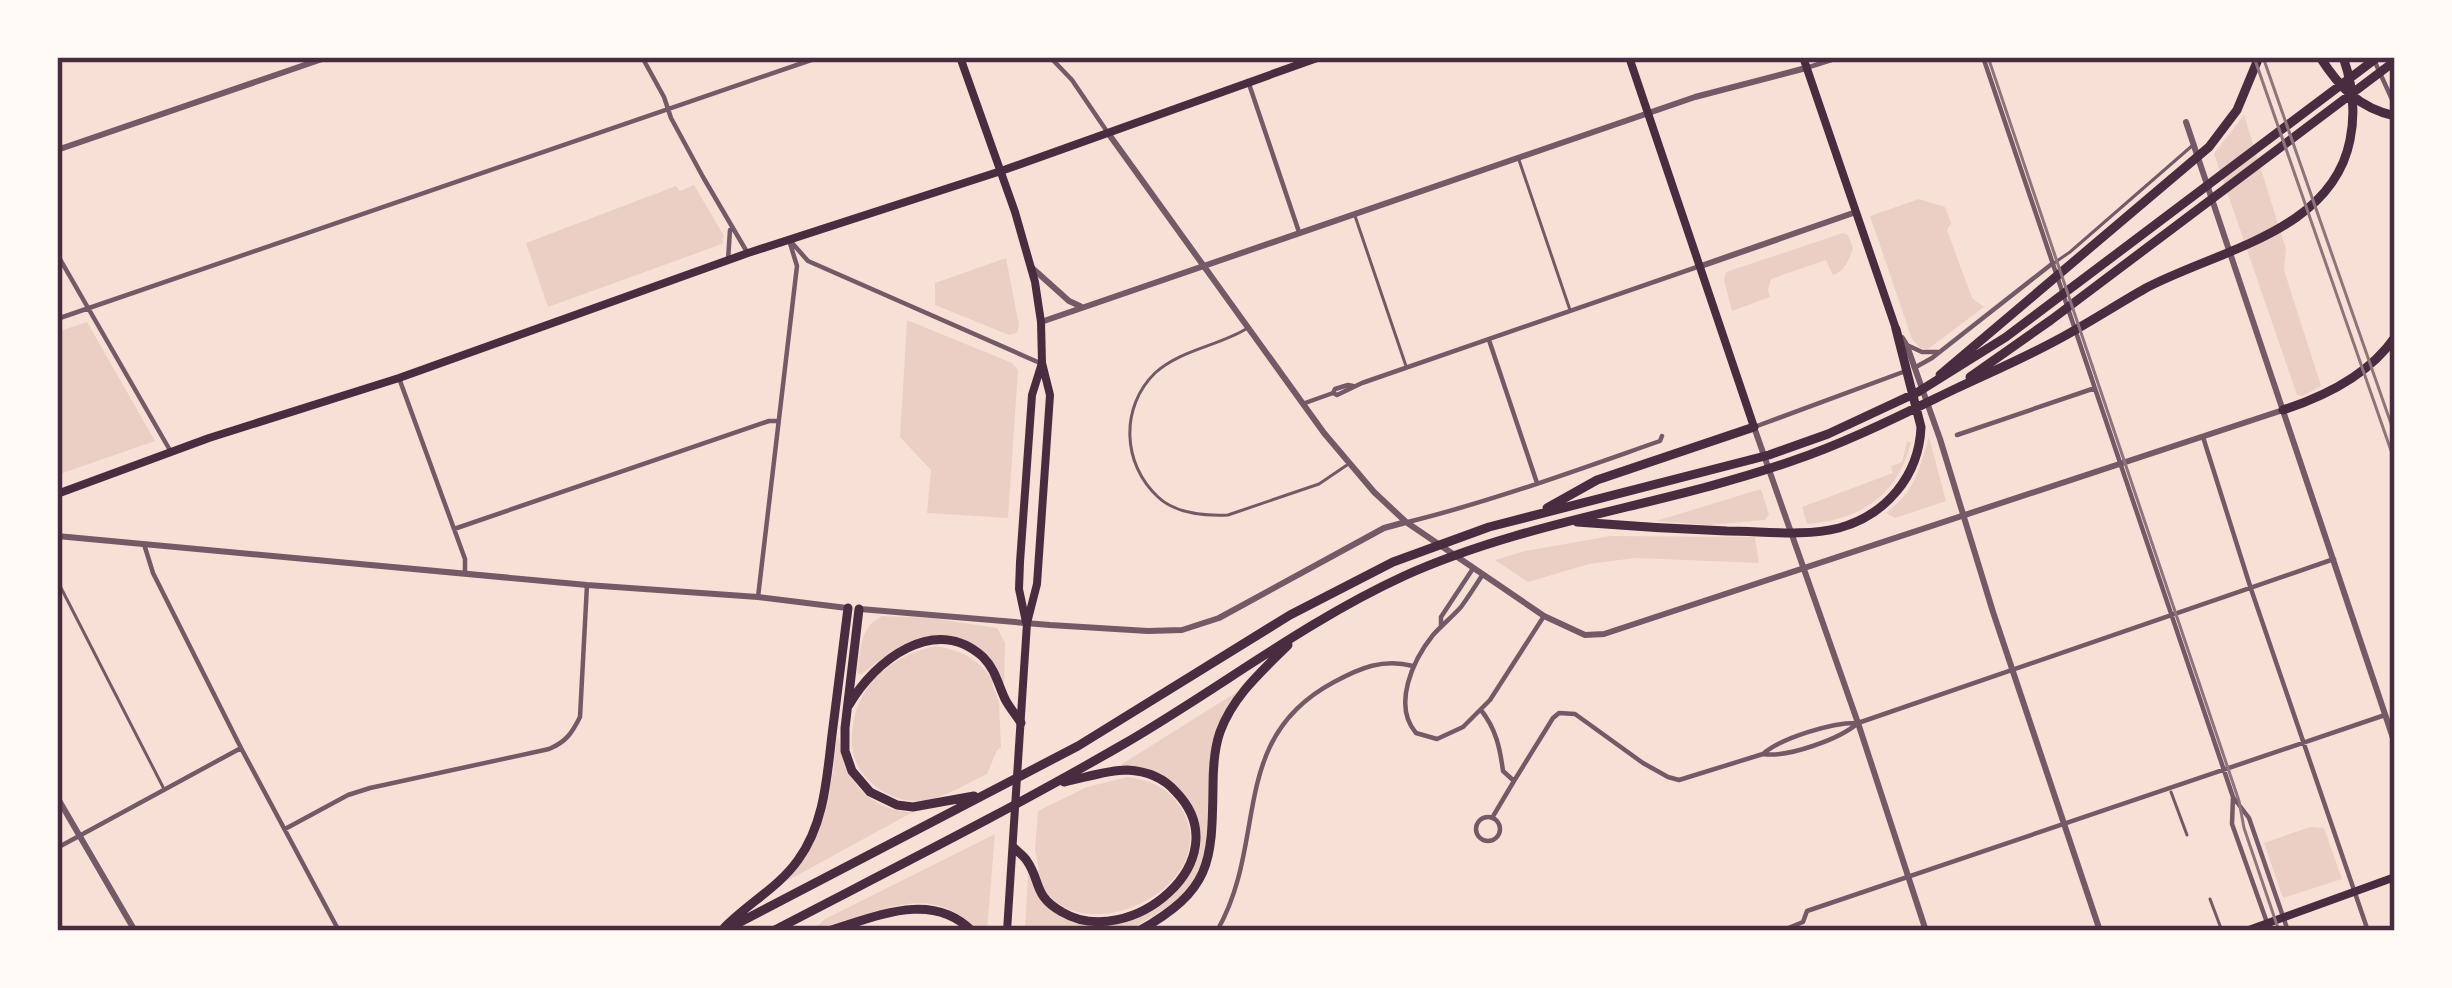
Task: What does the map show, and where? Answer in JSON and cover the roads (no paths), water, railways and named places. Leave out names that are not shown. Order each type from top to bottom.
[{"type":"highway","points":[[1918,392],[2210,147],[2237,110],[2259,57]]},
{"type":"highway","points":[[2320,57],[2357,101],[2395,116]]},
{"type":"highway","points":[[773,931],[1053,784],[1332,614],[1409,574],[1506,538],[1730,480],[1844,442],[2056,341],[2173,274],[2283,226],[2320,199],[2342,167],[2351,134],[2353,90],[2343,57]]},
{"type":"highway","points":[[722,931],[1112,727],[1324,595],[1393,562],[1489,526],[1726,468],[1828,434],[1918,392],[2035,316],[2376,57]]},
{"type":"highway","points":[[1935,399],[2050,320],[2395,61]]},
{"type":"highway","points":[[1566,521],[1658,529],[1808,532],[1838,528],[1865,517],[1903,484],[1915,463],[1922,427],[1896,329]]},
{"type":"highway","points":[[2283,410],[2317,399],[2360,372],[2395,337]]},
{"type":"highway","points":[[1538,513],[1597,480],[1754,427]]},
{"type":"highway","points":[[853,608],[844,741],[857,779],[878,798],[913,807],[986,794]]},
{"type":"highway","points":[[722,931],[784,878],[815,828],[853,608]]},
{"type":"highway","points":[[1139,931],[1176,907],[1201,878],[1211,850],[1220,732],[1242,693],[1297,635]]},
{"type":"highway","points":[[847,710],[866,679],[889,658],[915,645],[942,641],[982,656],[1022,723]]},
{"type":"highway","points":[[1014,848],[1030,863],[1036,885],[1049,903],[1082,920],[1111,921],[1135,914],[1167,895],[1184,878],[1193,857],[1195,827],[1187,805],[1165,782],[1142,772],[1120,770],[1053,784]]},
{"type":"highway","points":[[828,931],[921,908],[948,913],[972,931]]},
{"type":"main road","points":[[960,57],[1030,266],[1050,395],[1037,584],[1027,623],[1007,931]]},
{"type":"main road","points":[[57,494],[1320,57]]},
{"type":"main road","points":[[1629,57],[1754,427]]},
{"type":"main road","points":[[1803,57],[1896,329]]},
{"type":"main road","points":[[1027,623],[1019,589],[1020,562],[1032,395],[1042,364]]},
{"type":"main road","points":[[2246,931],[2269,927],[2393,876]]},
{"type":"street","points":[[57,150],[328,57]]},
{"type":"street","points":[[642,57],[748,254]]},
{"type":"street","points":[[57,319],[820,57]]},
{"type":"street","points":[[1050,57],[1072,80],[1349,464],[1406,522],[1544,616],[1577,632],[1604,634],[2283,410]]},
{"type":"street","points":[[1041,322],[1695,97],[1840,57]]},
{"type":"street","points":[[1983,57],[2223,769],[2233,796],[2249,818],[2288,931]]},
{"type":"street","points":[[2376,57],[2395,106]]},
{"type":"street","points":[[1248,81],[1299,232]]},
{"type":"street","points":[[2186,122],[2395,744]]},
{"type":"street","points":[[1303,404],[1856,212]]},
{"type":"street","points":[[728,260],[730,224]]},
{"type":"street","points":[[789,240],[808,261],[1042,364]]},
{"type":"street","points":[[758,597],[797,266],[789,240]]},
{"type":"street","points":[[57,254],[172,453]]},
{"type":"street","points":[[1926,931],[1754,427],[1910,369],[2053,263]]},
{"type":"street","points":[[1030,266],[1070,301],[1084,307]]},
{"type":"street","points":[[1896,329],[1907,346],[1910,369],[1940,439],[2100,931]]},
{"type":"street","points":[[1489,340],[1537,483]]},
{"type":"street","points":[[1907,346],[1938,352]]},
{"type":"street","points":[[399,378],[465,559],[465,572]]},
{"type":"street","points":[[1957,434],[2095,388]]},
{"type":"street","points":[[454,530],[778,421]]},
{"type":"street","points":[[57,536],[1027,623],[1182,630],[1251,601],[1384,528],[1537,483],[1660,441],[1662,436]]},
{"type":"street","points":[[2203,436],[2368,931]]},
{"type":"street","points":[[144,544],[153,572],[339,931]]},
{"type":"street","points":[[1492,818],[1559,713],[1575,714],[1656,770],[1679,780],[2334,559]]},
{"type":"street","points":[[1441,627],[1441,617],[1474,568]]},
{"type":"street","points":[[1483,574],[1413,666],[1406,713],[1416,733],[1437,739],[1463,727],[1500,688],[1544,616]]},
{"type":"street","points":[[285,830],[370,788],[562,744],[580,717],[587,585]]},
{"type":"street","points":[[1217,931],[1236,893],[1259,771],[1291,712],[1312,694],[1358,669],[1382,662],[1413,666]]},
{"type":"street","points":[[1481,710],[1492,724],[1503,771],[1514,781]]},
{"type":"street","points":[[1780,931],[1799,925],[1807,911],[2385,715]]},
{"type":"street","points":[[1762,754],[1777,756],[1847,733],[1858,723]]},
{"type":"street","points":[[57,848],[242,748]]},
{"type":"street","points":[[2233,796],[2232,824],[2269,927]]},
{"type":"street","points":[[57,797],[135,931]]},
{"type":"lane","points":[[2053,263],[2194,144]]},
{"type":"lane","points":[[1519,158],[1571,312]]},
{"type":"lane","points":[[1354,214],[1406,368]]},
{"type":"lane","points":[[1248,328],[1176,359],[1145,384],[1136,400],[1129,436],[1138,472],[1168,504],[1215,516],[1319,484],[1349,464]]},
{"type":"lane","points":[[57,580],[164,790]]},
{"type":"lane","points":[[2385,715],[2395,712]]},
{"type":"lane","points":[[2170,787],[2187,835]]},
{"type":"lane","points":[[2210,899],[2222,931]]},
{"type":"tram line","points":[[1988,57],[2279,931]]},
{"type":"tram line","points":[[2263,57],[2395,435]]},
{"type":"railway","points":[[2254,57],[2395,462]]}]
